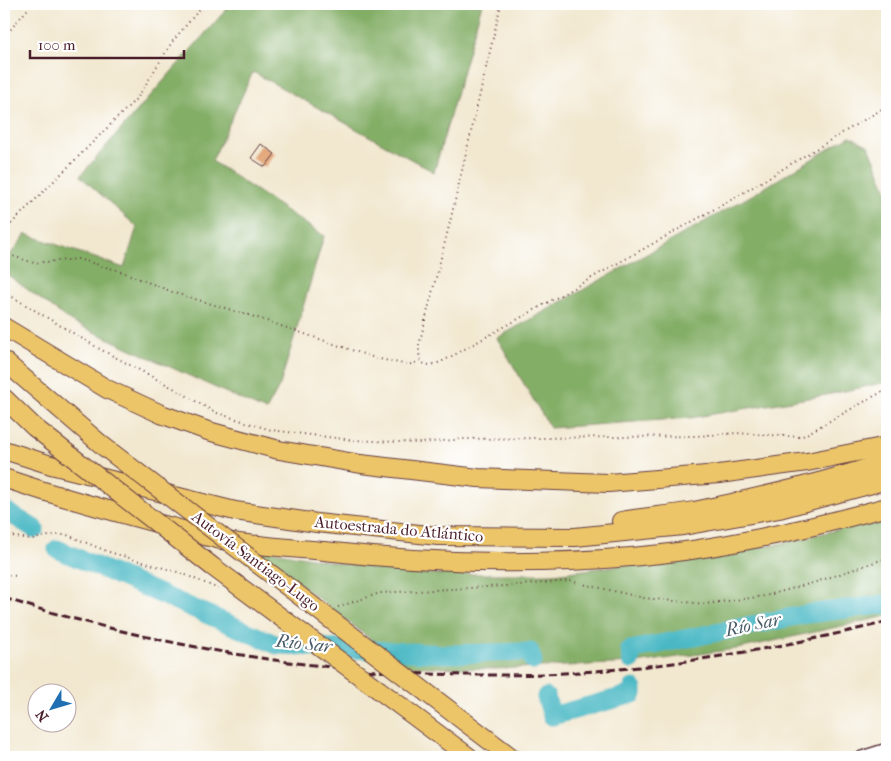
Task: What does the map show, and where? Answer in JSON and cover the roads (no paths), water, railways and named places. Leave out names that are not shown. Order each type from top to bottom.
[{"type":"highway","points":[[4,327],[107,389],[161,414],[208,431],[279,450],[361,464],[478,478],[608,483],[739,471],[807,462],[887,446]]},
{"type":"highway","name":"Autovía Santiago-Lugo","points":[[4,361],[103,446],[511,757]]},
{"type":"highway","name":"Autovía Santiago-Lugo","points":[[4,398],[34,427],[213,567],[469,757]]},
{"type":"highway","name":"Autoestrada do Atlántico","points":[[4,450],[51,464],[235,511],[318,523],[438,536],[576,536],[683,526],[779,509],[887,480]]},
{"type":"highway","points":[[399,531],[598,524],[683,512],[814,484],[887,462]]},
{"type":"highway","name":"Autoestrada do Atlántico","points":[[4,478],[111,511],[222,540],[376,557],[471,563],[632,557],[691,550],[769,536],[887,507]]},
{"type":"street","points":[[862,757],[887,749]]},
{"type":"waterway","name":"Río Sar","points":[[4,510],[35,529]]},
{"type":"waterway","name":"Río Sar","points":[[57,549],[277,645],[446,654],[530,652],[533,661]]},
{"type":"waterway","name":"Río Sar","points":[[631,660],[630,650],[807,614],[887,604]]},
{"type":"waterway","name":"Río Sar","points":[[546,697],[552,716],[633,694],[633,688]]},
{"type":"railway","points":[[4,598],[81,621],[159,639],[238,654],[318,666],[478,675],[559,673],[639,667],[702,659],[764,649],[887,622]]}]
